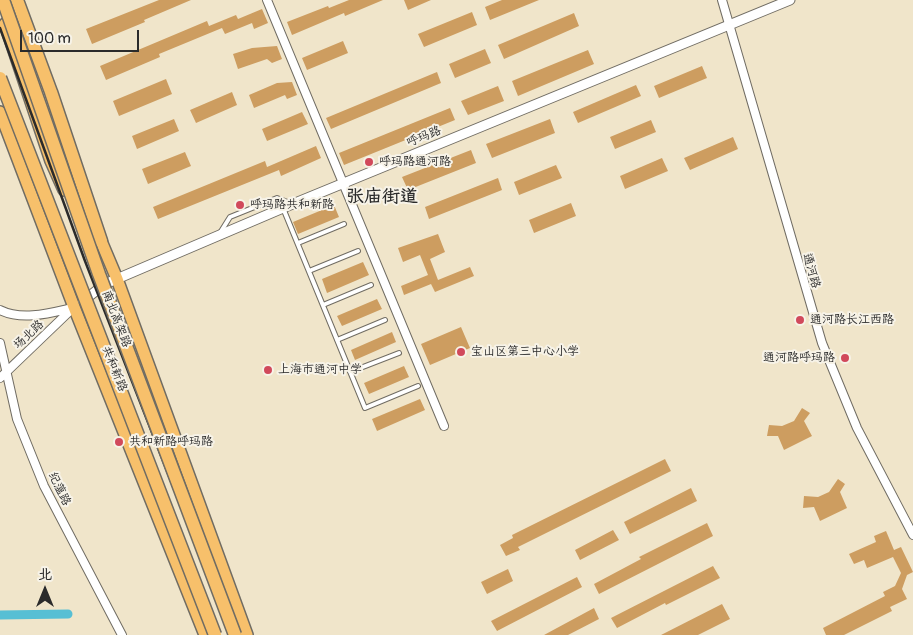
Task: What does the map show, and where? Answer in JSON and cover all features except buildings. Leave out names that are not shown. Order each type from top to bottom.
[{"type":"highway","name":"南北高架路","points":[[3,0],[99,274],[235,635]]},
{"type":"highway","points":[[17,0],[51,92],[101,240]]},
{"type":"highway","name":"南北高架路","points":[[0,78],[215,635]]},
{"type":"main road","points":[[0,9],[51,161],[75,214],[101,240],[117,279],[247,635]]},
{"type":"main road","name":"共和新路","points":[[0,112],[74,307],[205,635]]},
{"type":"main road","points":[[172,430],[184,447],[255,635]]},
{"type":"main road","points":[[129,445],[135,475],[198,635]]},
{"type":"street","points":[[267,0],[444,426]]},
{"type":"street","name":"通河路","points":[[722,0],[822,344],[854,420],[913,535]]},
{"type":"street","name":"呼玛路","points":[[74,307],[105,284],[288,206],[790,0]]},
{"type":"street","points":[[0,310],[14,315],[29,315],[74,307]]},
{"type":"street","name":"场北路","points":[[0,378],[74,307]]},
{"type":"street","name":"纪蕰路","points":[[0,343],[17,419],[44,486],[122,635]]},
{"type":"lane","points":[[288,206],[298,243],[365,408],[418,386]]},
{"type":"lane","points":[[298,243],[344,224]]},
{"type":"lane","points":[[309,271],[358,251]]},
{"type":"lane","points":[[323,305],[371,285]]},
{"type":"lane","points":[[337,340],[385,320]]},
{"type":"lane","points":[[350,372],[399,353]]},
{"type":"waterway","points":[[0,615],[68,614]]},
{"type":"railway","points":[[0,28],[85,261],[231,635]]},
{"type":"place","name":"呼玛路通河路","points":[[369,162]]},
{"type":"place","name":"呼玛路共和新路","points":[[240,205]]},
{"type":"place","name":"通河路长江西路","points":[[800,320]]},
{"type":"place","name":"宝山区第三中心小学","points":[[461,352]]},
{"type":"place","name":"通河路呼玛路","points":[[845,358]]},
{"type":"place","name":"上海市通河中学","points":[[268,370]]},
{"type":"place","name":"共和新路呼玛路","points":[[119,442]]},
{"type":"district","name":"张庙街道","points":[[382,197]]}]
